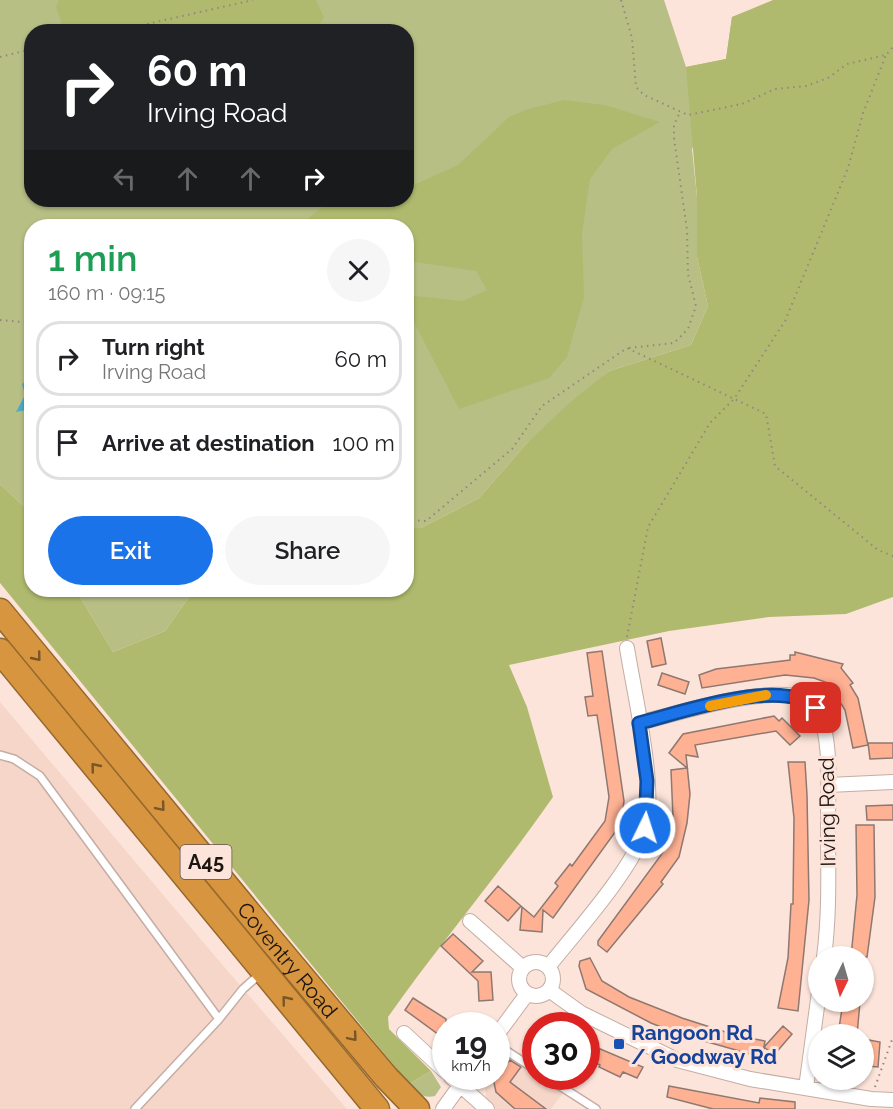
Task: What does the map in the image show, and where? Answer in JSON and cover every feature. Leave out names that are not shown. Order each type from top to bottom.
[{"type":"highway","name":"Coventry Road","points":[[0,611],[309,986],[417,1109]]},
{"type":"highway","name":"Coventry Road","points":[[0,651],[377,1109]]},
{"type":"street","points":[[548,967],[621,872],[637,848],[645,828],[647,781],[627,648]]},
{"type":"street","name":"Irving Road","points":[[639,723],[765,696],[798,697],[808,700],[821,717],[828,785],[828,928],[826,946]]},
{"type":"street","points":[[828,785],[893,782]]},
{"type":"street","points":[[470,921],[524,968]]},
{"type":"street","points":[[537,962],[548,967],[553,978],[549,990],[539,996],[527,994],[519,982],[524,968],[537,962]]},
{"type":"street","points":[[549,990],[581,1013],[677,1059],[750,1079],[871,1099],[893,1100]]},
{"type":"street","points":[[510,1017],[527,994]]},
{"type":"street","points":[[806,1088],[816,1012]]},
{"type":"street","points":[[404,1033],[432,1059]]},
{"type":"street","points":[[443,1109],[453,1090]]},
{"type":"street","points":[[469,1090],[487,1109]]},
{"type":"lane","points":[[0,755],[14,759],[40,776],[219,1018]]},
{"type":"lane","points":[[135,1109],[243,989],[263,971]]},
{"type":"lane","points":[[566,1090],[596,1109]]},
{"type":"path","points":[[147,24],[253,0]]},
{"type":"path","points":[[621,0],[632,38],[636,87],[644,95],[688,115],[742,104],[775,89],[806,86],[828,78],[847,64],[886,55]]},
{"type":"path","points":[[627,648],[628,624],[648,528],[710,423],[734,399],[785,321],[848,168],[863,113],[886,55],[893,47]]},
{"type":"path","points":[[0,57],[24,51]]},
{"type":"path","points":[[414,520],[426,521],[512,449],[542,405],[627,348],[674,343],[688,330],[696,306],[688,274],[687,230],[674,138],[674,125],[680,112]]},
{"type":"path","points":[[0,320],[24,322]]},
{"type":"path","points":[[627,348],[766,414],[775,466],[878,550],[893,556]]},
{"type":"path","points":[[871,1099],[893,1037]]},
{"type":"shaded area","points":[[0,702],[220,962],[347,1109],[0,1109]]},
{"type":"shaded area","points":[[510,1054],[522,1061],[522,1090],[565,1090],[551,1109],[496,1109],[487,1101],[485,1090],[510,1090]]},
{"type":"green space","points":[[0,0],[664,0],[686,67],[726,59],[732,17],[764,5],[692,149],[697,197],[697,257],[708,306],[691,345],[609,371],[526,444],[479,498],[421,528],[414,528],[414,219],[24,219],[24,506],[0,484]]},
{"type":"green space","points":[[59,0],[316,0],[324,17],[320,24],[62,24],[56,7]]},
{"type":"green space","points":[[773,0],[893,0],[893,597],[846,614],[769,617],[669,631],[509,665],[527,707],[553,797],[388,1017],[389,1029],[431,1071],[409,1084],[0,583],[0,484],[24,506],[24,597],[80,597],[113,652],[165,631],[189,597],[414,597],[414,528],[421,528],[479,498],[526,444],[568,404],[609,371],[691,345],[708,306],[697,257],[697,197],[686,67],[726,59],[732,17]]},
{"type":"green space","points":[[564,100],[605,105],[660,122],[612,149],[590,179],[582,234],[584,297],[567,357],[549,378],[459,409],[414,322],[414,296],[463,301],[487,290],[476,271],[414,262],[414,219],[307,219],[322,207],[414,207],[414,185],[458,165],[509,117],[525,110]]},
{"type":"green space","points":[[80,597],[189,597],[165,631],[113,652]]},
{"type":"green space","points":[[431,1071],[432,1090],[439,1090],[435,1096],[427,1097],[409,1084]]},
{"type":"water","points":[[24,397],[24,410],[16,412]]},
{"type":"building","points":[[661,638],[666,664],[652,667],[647,641]]},
{"type":"building","points":[[602,651],[624,801],[621,824],[553,918],[543,910],[542,932],[520,930],[522,907],[534,917],[558,886],[555,883],[570,864],[572,866],[605,821],[609,797],[597,715],[588,716],[585,697],[593,696],[587,653]]},
{"type":"building","points":[[795,652],[843,664],[841,668],[853,683],[850,685],[858,698],[868,745],[853,748],[845,710],[828,683],[814,678],[785,675],[702,688],[699,675],[716,669],[790,660],[790,655],[795,655]]},
{"type":"building","points":[[662,673],[689,682],[685,694],[658,685]]},
{"type":"building","points":[[774,716],[779,721],[782,718],[800,736],[790,745],[776,731],[695,745],[698,757],[686,755],[690,794],[687,823],[679,857],[661,882],[663,884],[607,952],[598,945],[598,941],[664,851],[673,818],[671,770],[687,768],[669,753],[683,734]]},
{"type":"building","points":[[868,743],[893,743],[893,758],[870,759]]},
{"type":"building","points":[[788,762],[805,762],[807,795],[809,900],[798,1011],[778,1008],[788,958],[791,904],[793,904],[794,818]]},
{"type":"building","points":[[893,805],[893,820],[867,820],[866,806]]},
{"type":"building","points":[[856,825],[874,825],[875,897],[868,946],[852,946],[857,895]]},
{"type":"building","points":[[498,886],[521,906],[508,921],[485,901]]},
{"type":"building","points":[[453,934],[483,961],[472,972],[491,972],[493,1000],[479,1001],[478,981],[441,946]]},
{"type":"building","points":[[590,958],[602,981],[629,997],[682,1018],[738,1036],[765,1041],[764,1058],[676,1033],[651,1023],[586,989],[579,966],[580,961]]},
{"type":"building","points":[[413,998],[435,1012],[432,1012],[432,1030],[405,1010]]},
{"type":"building","points":[[841,1012],[859,1012],[858,1024],[840,1024]]},
{"type":"building","points":[[783,1026],[792,1034],[774,1055],[764,1047]]},
{"type":"building","points":[[874,1041],[880,1042],[878,1067],[874,1067]]},
{"type":"building","points":[[600,1049],[643,1067],[637,1078],[623,1072],[620,1077],[600,1067]]},
{"type":"building","points":[[510,1060],[521,1067],[510,1082]]},
{"type":"building","points":[[510,1082],[546,1109],[515,1109],[496,1090],[510,1090]]},
{"type":"building","points":[[669,1086],[759,1103],[760,1098],[795,1102],[795,1109],[713,1109],[667,1097]]},
{"type":"slow traffic","points":[[710,706],[766,695]]},
{"type":"place","name":"Rangoon Rd / Goodway Rd","points":[[619,1044]]},
{"type":"route","points":[[645,828],[647,781],[639,723],[727,702],[775,694],[808,700],[816,708]]}]
